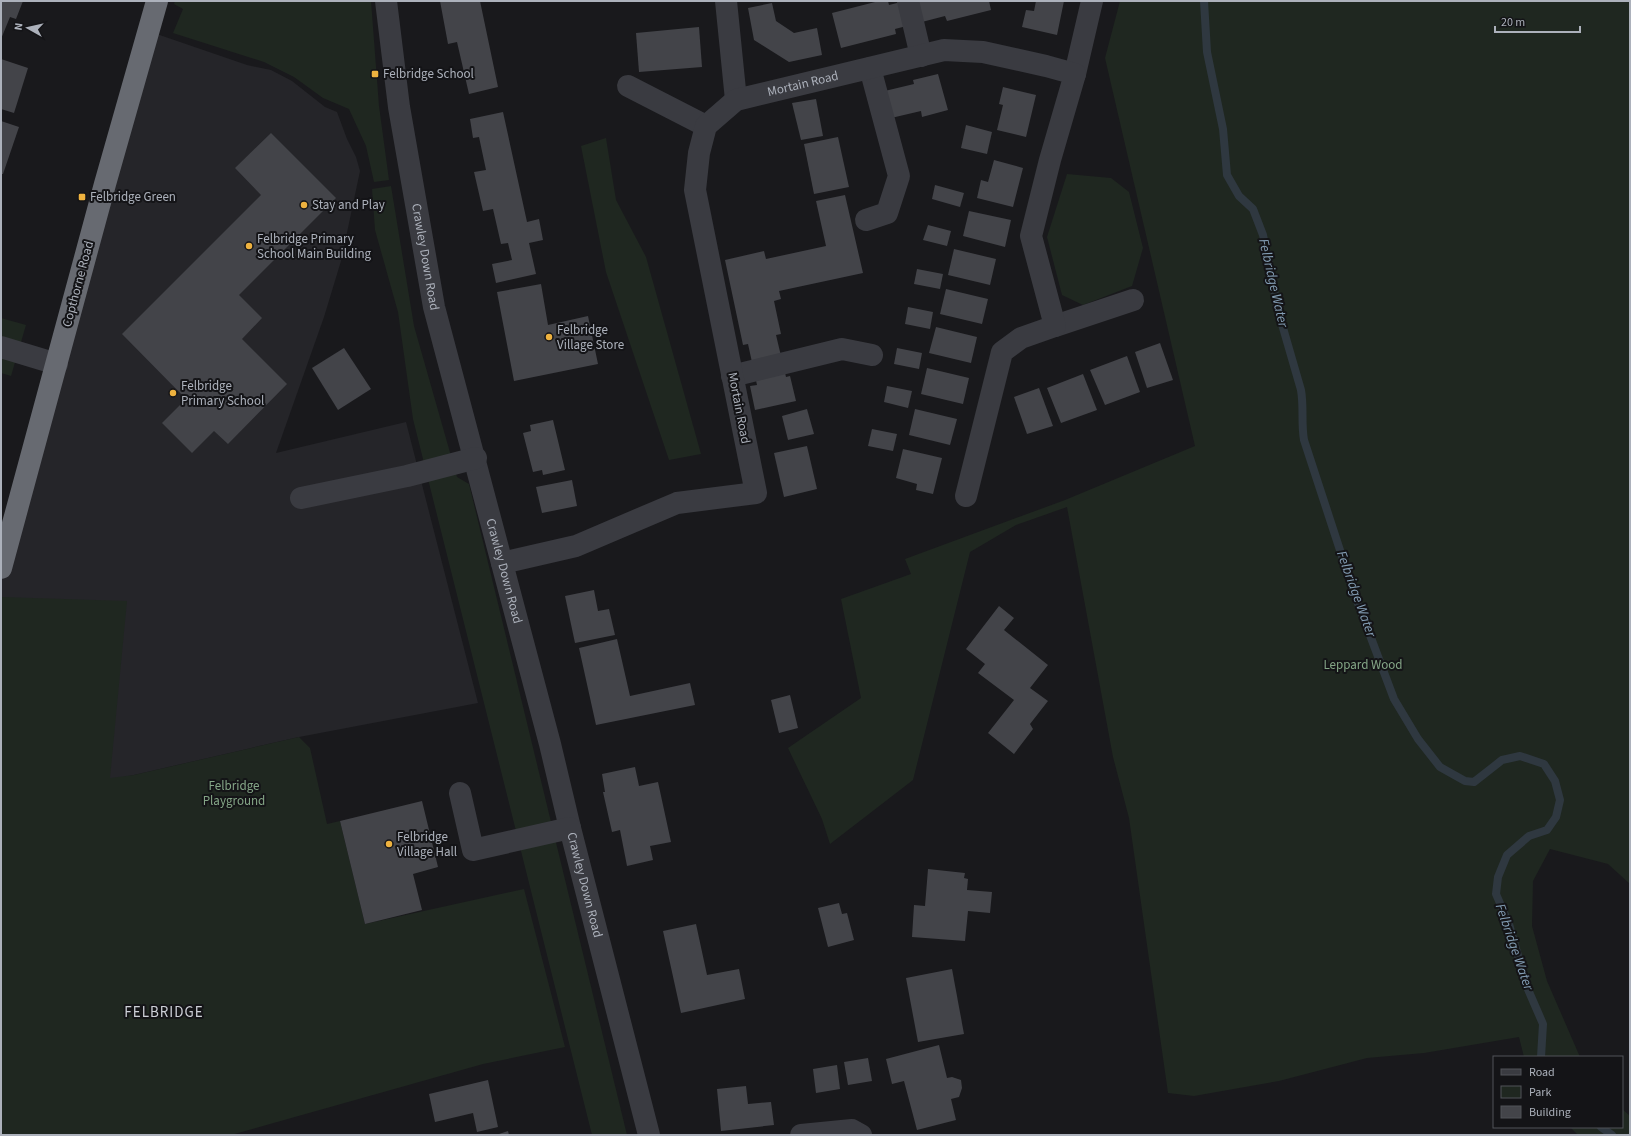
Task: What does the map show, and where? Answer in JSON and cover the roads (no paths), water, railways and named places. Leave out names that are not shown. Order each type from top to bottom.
[{"type":"highway","name":"Copthorne Road","points":[[1,568],[105,184],[157,1]]},
{"type":"street","name":"Crawley Down Road","points":[[386,1],[399,107],[434,307],[476,458],[649,1135]]},
{"type":"street","points":[[726,1],[736,100]]},
{"type":"street","points":[[908,1],[921,56]]},
{"type":"street","points":[[1055,326],[1031,236],[1050,160],[1075,74],[1092,1]]},
{"type":"street","name":"Mortain Road","points":[[502,563],[576,546],[677,503],[756,493],[695,190],[699,153],[706,126],[736,100],[944,50],[983,52],[1075,74]]},
{"type":"street","points":[[866,220],[887,213],[899,176],[870,68]]},
{"type":"street","points":[[628,86],[706,126]]},
{"type":"street","points":[[966,496],[1002,352],[1021,338],[1133,300]]},
{"type":"street","points":[[1,346],[57,364]]},
{"type":"street","points":[[732,376],[842,350],[872,355]]},
{"type":"street","points":[[301,498],[407,476],[476,458]]},
{"type":"street","points":[[460,793],[473,850],[570,828]]},
{"type":"street","points":[[801,1135],[852,1130],[861,1135]]},
{"type":"waterway","name":"Felbridge Water","points":[[1204,1],[1207,52],[1223,129],[1227,175],[1239,196],[1253,209],[1263,235],[1279,314],[1301,390],[1304,440],[1353,590],[1394,699],[1418,739],[1440,767],[1465,781],[1474,782],[1502,760],[1520,756],[1544,764],[1555,781],[1560,800],[1556,817],[1547,830],[1529,836],[1507,855],[1498,877],[1496,894],[1509,924],[1527,987],[1543,1024],[1541,1056]]},
{"type":"waterway","name":"Felbridge Water","points":[[1602,1128],[1612,1135]]},
{"type":"place","name":"Felbridge School","points":[[375,74]]},
{"type":"place","name":"Felbridge Green","points":[[82,197]]},
{"type":"place","name":"Stay and Play","points":[[304,205]]},
{"type":"place","name":"Felbridge Primary School Main Building","points":[[249,246]]},
{"type":"place","name":"Felbridge Village Store","points":[[549,337]]},
{"type":"place","name":"Felbridge Primary School","points":[[173,393]]},
{"type":"place","name":"Felbridge Village Hall","points":[[389,844]]},
{"type":"district","name":"FELBRIDGE","points":[[164,1012]]},
{"type":"park label","name":"Leppard Wood","points":[[1363,665]]},
{"type":"park label","name":"Felbridge Playground","points":[[234,794]]}]
